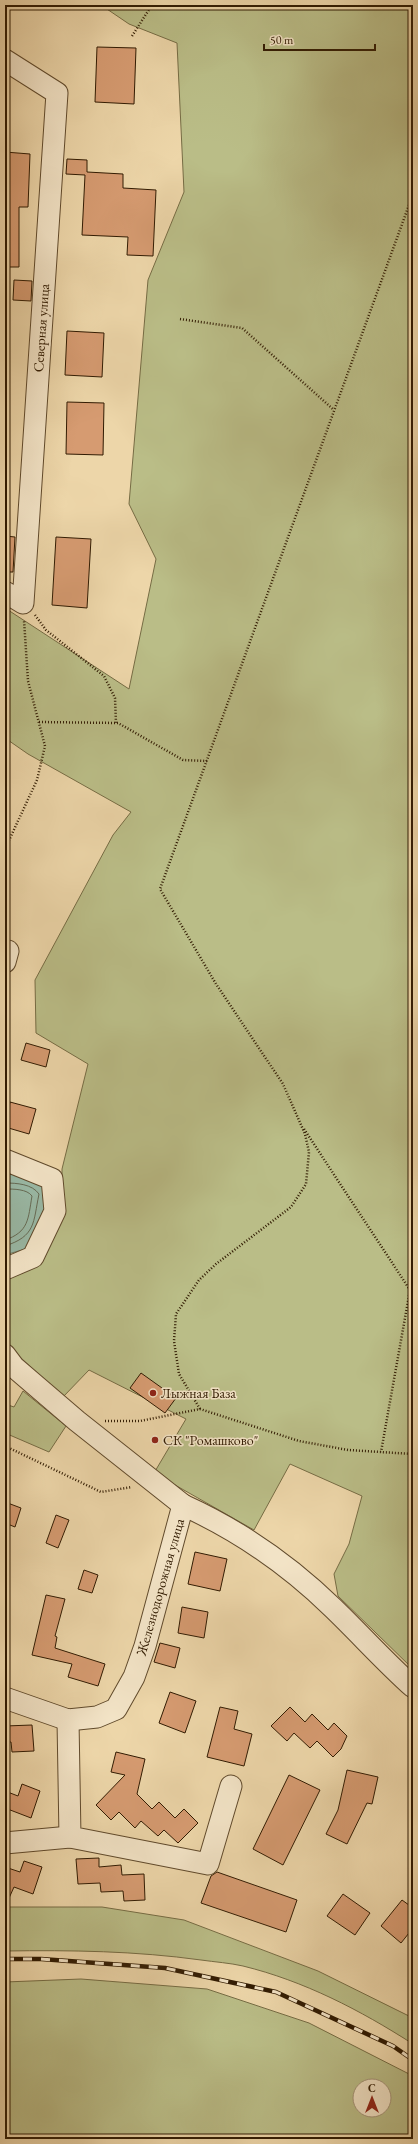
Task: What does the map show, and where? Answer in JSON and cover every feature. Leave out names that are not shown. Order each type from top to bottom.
[{"type":"street","name":"Северная улица","points":[[5,60],[57,93],[17,598]]},
{"type":"street","points":[[5,1160],[52,1179],[55,1211],[33,1257],[5,1269]]},
{"type":"street","name":"Железнодорожная улица","points":[[5,1355],[14,1366],[77,1421],[183,1504],[145,1646],[134,1677],[116,1709],[97,1717],[68,1720],[5,1698]]},
{"type":"street","points":[[183,1504],[216,1520],[285,1566],[333,1607],[385,1663],[413,1687]]},
{"type":"street","points":[[68,1720],[70,1837]]},
{"type":"street","points":[[5,1843],[70,1837],[208,1864],[230,1786]]},
{"type":"path","points":[[132,36],[152,5]]},
{"type":"path","points":[[200,1409],[179,1374],[174,1341],[176,1314],[199,1280],[216,1264],[291,1208],[306,1184],[309,1152],[299,1122],[283,1084],[216,984],[160,889],[413,194]]},
{"type":"path","points":[[180,319],[242,328],[334,410]]},
{"type":"path","points":[[5,849],[37,780],[45,746],[28,681],[17,598]]},
{"type":"path","points":[[17,598],[46,630],[104,676],[115,698],[116,723]]},
{"type":"path","points":[[39,722],[116,723],[136,732],[182,760],[207,761]]},
{"type":"path","points":[[299,1122],[410,1290],[381,1452]]},
{"type":"path","points":[[77,1421],[140,1421],[200,1409],[299,1442],[348,1450],[413,1454]]},
{"type":"path","points":[[5,1446],[101,1492],[157,1484]]},
{"type":"green space","points":[[101,5],[413,5],[413,1669],[338,1596],[334,1574],[349,1544],[362,1496],[290,1464],[254,1530],[154,1473],[186,1419],[89,1370],[63,1397],[7,1345],[5,1339],[5,1279],[38,1266],[62,1213],[62,1169],[88,1064],[36,1033],[35,980],[113,835],[131,812],[28,754],[5,738],[5,608],[129,689],[156,559],[129,504],[148,280],[184,192],[177,43],[129,24]]},
{"type":"green space","points":[[23,1391],[66,1426],[49,1452],[5,1433],[5,1404],[14,1407]]},
{"type":"green space","points":[[5,1907],[102,1907],[184,1920],[318,1971],[413,2018],[413,2044],[352,2008],[310,1988],[266,1972],[243,1966],[177,1957],[128,1953],[79,1951],[5,1951]]},
{"type":"green space","points":[[81,1979],[207,1989],[309,2023],[413,2076],[413,2139],[5,2139],[5,1982]]},
{"type":"water","points":[[5,1174],[29,1178],[39,1183],[49,1191],[40,1233],[25,1249],[5,1255]]},
{"type":"building","points":[[97,47],[136,48],[134,104],[95,102]]},
{"type":"building","points":[[5,152],[30,154],[28,207],[19,207],[19,267],[5,267]]},
{"type":"building","points":[[67,159],[87,160],[87,172],[123,174],[123,188],[156,190],[153,256],[127,255],[128,237],[82,235],[85,175],[66,174]]},
{"type":"building","points":[[14,280],[32,281],[31,301],[13,300]]},
{"type":"building","points":[[67,331],[104,333],[102,377],[65,375]]},
{"type":"building","points":[[67,402],[104,403],[103,455],[66,454]]},
{"type":"building","points":[[5,536],[15,537],[13,572],[5,572]]},
{"type":"building","points":[[56,537],[91,539],[87,608],[52,605]]},
{"type":"building","points":[[26,1043],[50,1050],[46,1067],[21,1060]]},
{"type":"building","points":[[10,1102],[36,1109],[29,1134],[5,1127]]},
{"type":"building","name":"Лыжная База","points":[[141,1373],[176,1398],[165,1413],[130,1388]]},
{"type":"building","points":[[5,1502],[21,1508],[15,1527],[5,1523]]},
{"type":"building","points":[[56,1515],[69,1520],[58,1548],[46,1543]]},
{"type":"building","points":[[195,1552],[227,1559],[220,1591],[188,1584]]},
{"type":"building","points":[[84,1570],[98,1575],[92,1593],[78,1589]]},
{"type":"building","points":[[46,1595],[65,1599],[55,1636],[57,1637],[55,1648],[105,1664],[98,1686],[68,1677],[72,1664],[32,1655]]},
{"type":"building","points":[[182,1607],[208,1612],[204,1638],[178,1633]]},
{"type":"building","points":[[160,1643],[180,1648],[175,1668],[154,1662]]},
{"type":"building","points":[[170,1692],[196,1701],[185,1733],[159,1723]]},
{"type":"building","points":[[220,1707],[238,1711],[234,1729],[252,1734],[244,1766],[207,1757]]},
{"type":"building","points":[[290,1707],[305,1722],[312,1714],[328,1730],[334,1723],[347,1736],[341,1749],[333,1757],[317,1741],[310,1748],[294,1733],[287,1741],[271,1726]]},
{"type":"building","points":[[32,1725],[34,1751],[12,1752],[11,1742],[5,1742],[5,1726]]},
{"type":"building","points":[[116,1752],[145,1759],[137,1794],[152,1809],[159,1802],[175,1818],[184,1809],[198,1823],[178,1843],[164,1830],[158,1836],[141,1821],[135,1828],[119,1812],[111,1820],[96,1805],[125,1775],[111,1772]]},
{"type":"building","points":[[347,1770],[378,1777],[372,1804],[367,1803],[347,1844],[326,1834],[338,1810]]},
{"type":"building","points":[[289,1775],[320,1790],[283,1865],[253,1849]]},
{"type":"building","points":[[22,1784],[40,1791],[31,1818],[5,1808],[5,1791],[18,1796]]},
{"type":"building","points":[[99,1858],[99,1867],[121,1865],[122,1875],[144,1874],[145,1900],[124,1901],[123,1891],[101,1892],[100,1883],[78,1884],[76,1859]]},
{"type":"building","points":[[24,1861],[42,1867],[33,1894],[14,1887],[5,1907],[5,1867],[20,1872]]},
{"type":"building","points":[[217,1872],[297,1900],[286,1932],[201,1903],[211,1876]]},
{"type":"building","points":[[343,1894],[370,1913],[355,1935],[327,1916]]},
{"type":"building","points":[[402,1900],[413,1908],[413,1928],[401,1943],[381,1926]]},
{"type":"railway","points":[[5,1959],[41,1959],[165,1968],[276,1992],[393,2046],[413,2060]]},
{"type":"place","name":"Лыжная База","points":[[153,1393]]},
{"type":"place","name":"СК \"Ромашково\"","points":[[155,1440]]}]
